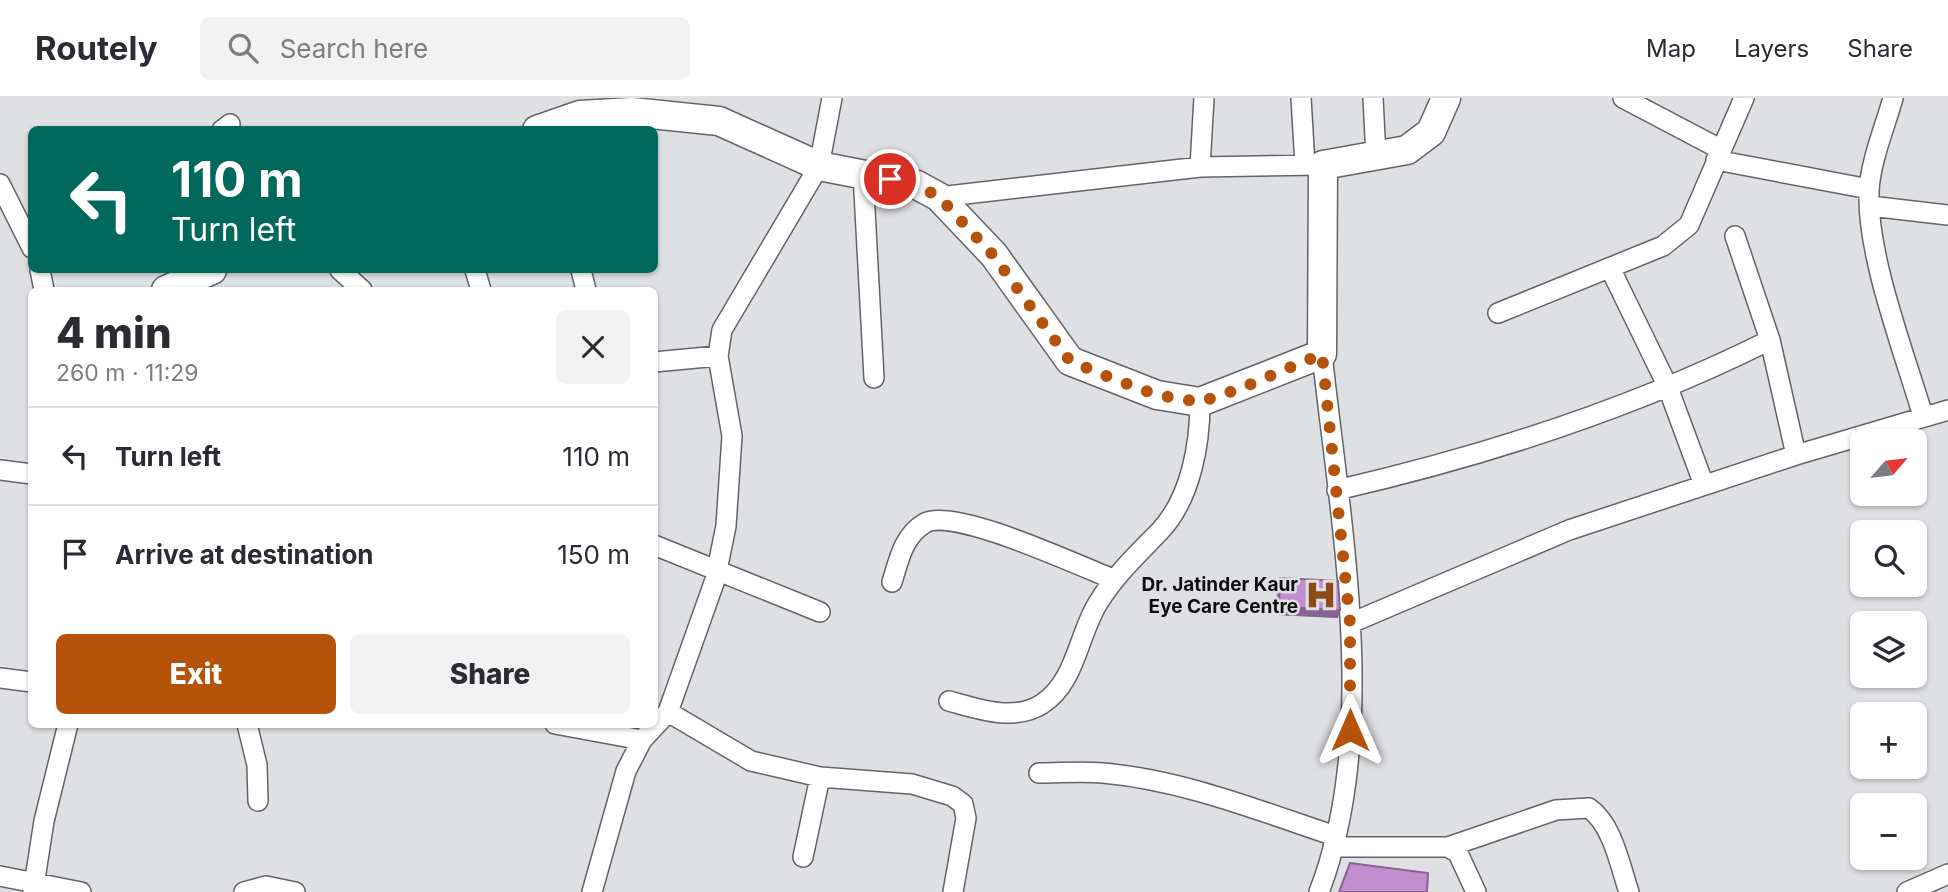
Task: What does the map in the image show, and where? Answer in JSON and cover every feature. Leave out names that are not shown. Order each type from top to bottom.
[{"type":"street","points":[[658,723],[668,712],[718,570],[726,526],[732,436],[718,356],[722,330],[819,166],[832,98]]},
{"type":"street","points":[[1200,167],[1204,98]]},
{"type":"street","points":[[1301,98],[1314,165],[1322,354],[1350,623],[1350,730],[1345,796],[1319,892]]},
{"type":"street","points":[[1373,98],[1376,157]]},
{"type":"street","points":[[939,197],[1200,167],[1314,165],[1376,157],[1407,150],[1422,142],[1431,132],[1446,98]]},
{"type":"street","points":[[1623,98],[1718,154],[1870,197],[1948,215]]},
{"type":"street","points":[[1498,313],[1663,246],[1679,236],[1689,225],[1744,98]]},
{"type":"street","points":[[1893,98],[1870,197],[1876,250],[1923,416]]},
{"type":"street","points":[[548,126],[580,115],[647,106],[719,121],[819,166],[917,185],[939,197],[993,255],[1070,361],[1157,395],[1200,402],[1239,389],[1322,354]]},
{"type":"street","points":[[863,173],[874,379]]},
{"type":"street","points":[[0,184],[28,240]]},
{"type":"street","points":[[1735,236],[1770,340],[1796,456]]},
{"type":"street","points":[[1610,268],[1667,385],[1704,485]]},
{"type":"street","points":[[172,282],[202,273]]},
{"type":"street","points":[[343,273],[359,287]]},
{"type":"street","points":[[1337,490],[1427,470],[1667,385],[1770,340]]},
{"type":"street","points":[[658,362],[718,356]]},
{"type":"street","points":[[949,701],[1004,713],[1040,705],[1064,682],[1096,606],[1113,579],[1162,529],[1178,502],[1192,466],[1200,432],[1200,402]]},
{"type":"street","points":[[1350,623],[1569,530],[1704,485],[1948,410]]},
{"type":"street","points":[[0,470],[28,474]]},
{"type":"street","points":[[892,582],[902,550],[911,535],[927,522],[950,519],[982,527],[1113,579]]},
{"type":"street","points":[[658,547],[820,612]]},
{"type":"street","points":[[0,678],[28,682]]},
{"type":"street","points":[[668,712],[751,761],[820,777],[912,784],[941,791],[963,804],[965,837],[953,892]]},
{"type":"street","points":[[34,886],[44,821],[67,728]]},
{"type":"street","points":[[248,728],[257,765],[258,801]]},
{"type":"street","points":[[577,728],[642,740]]},
{"type":"street","points":[[592,892],[626,771],[642,740],[653,728]]},
{"type":"street","points":[[1039,773],[1101,773],[1146,779],[1231,801],[1334,842],[1448,846],[1556,810],[1589,808],[1597,813],[1607,831],[1629,892]]},
{"type":"street","points":[[803,857],[820,777]]},
{"type":"street","points":[[1448,846],[1458,853],[1476,892]]},
{"type":"street","points":[[1907,892],[1948,874]]},
{"type":"street","points":[[0,876],[34,886],[81,892]]},
{"type":"street","points":[[244,892],[266,886],[295,892]]},
{"type":"building","points":[[1280,578],[1338,581],[1340,610],[1279,607]]},
{"type":"building","points":[[1350,863],[1428,873],[1427,892],[1339,892]]},
{"type":"place","name":"Dr. Jatinder Kaur Eye Care Centre","points":[[1321,595]]},
{"type":"route","points":[[890,179],[917,185],[939,197],[993,255],[1070,361],[1111,378],[1157,395],[1200,402],[1239,389],[1322,354],[1350,623],[1350,730]]}]
